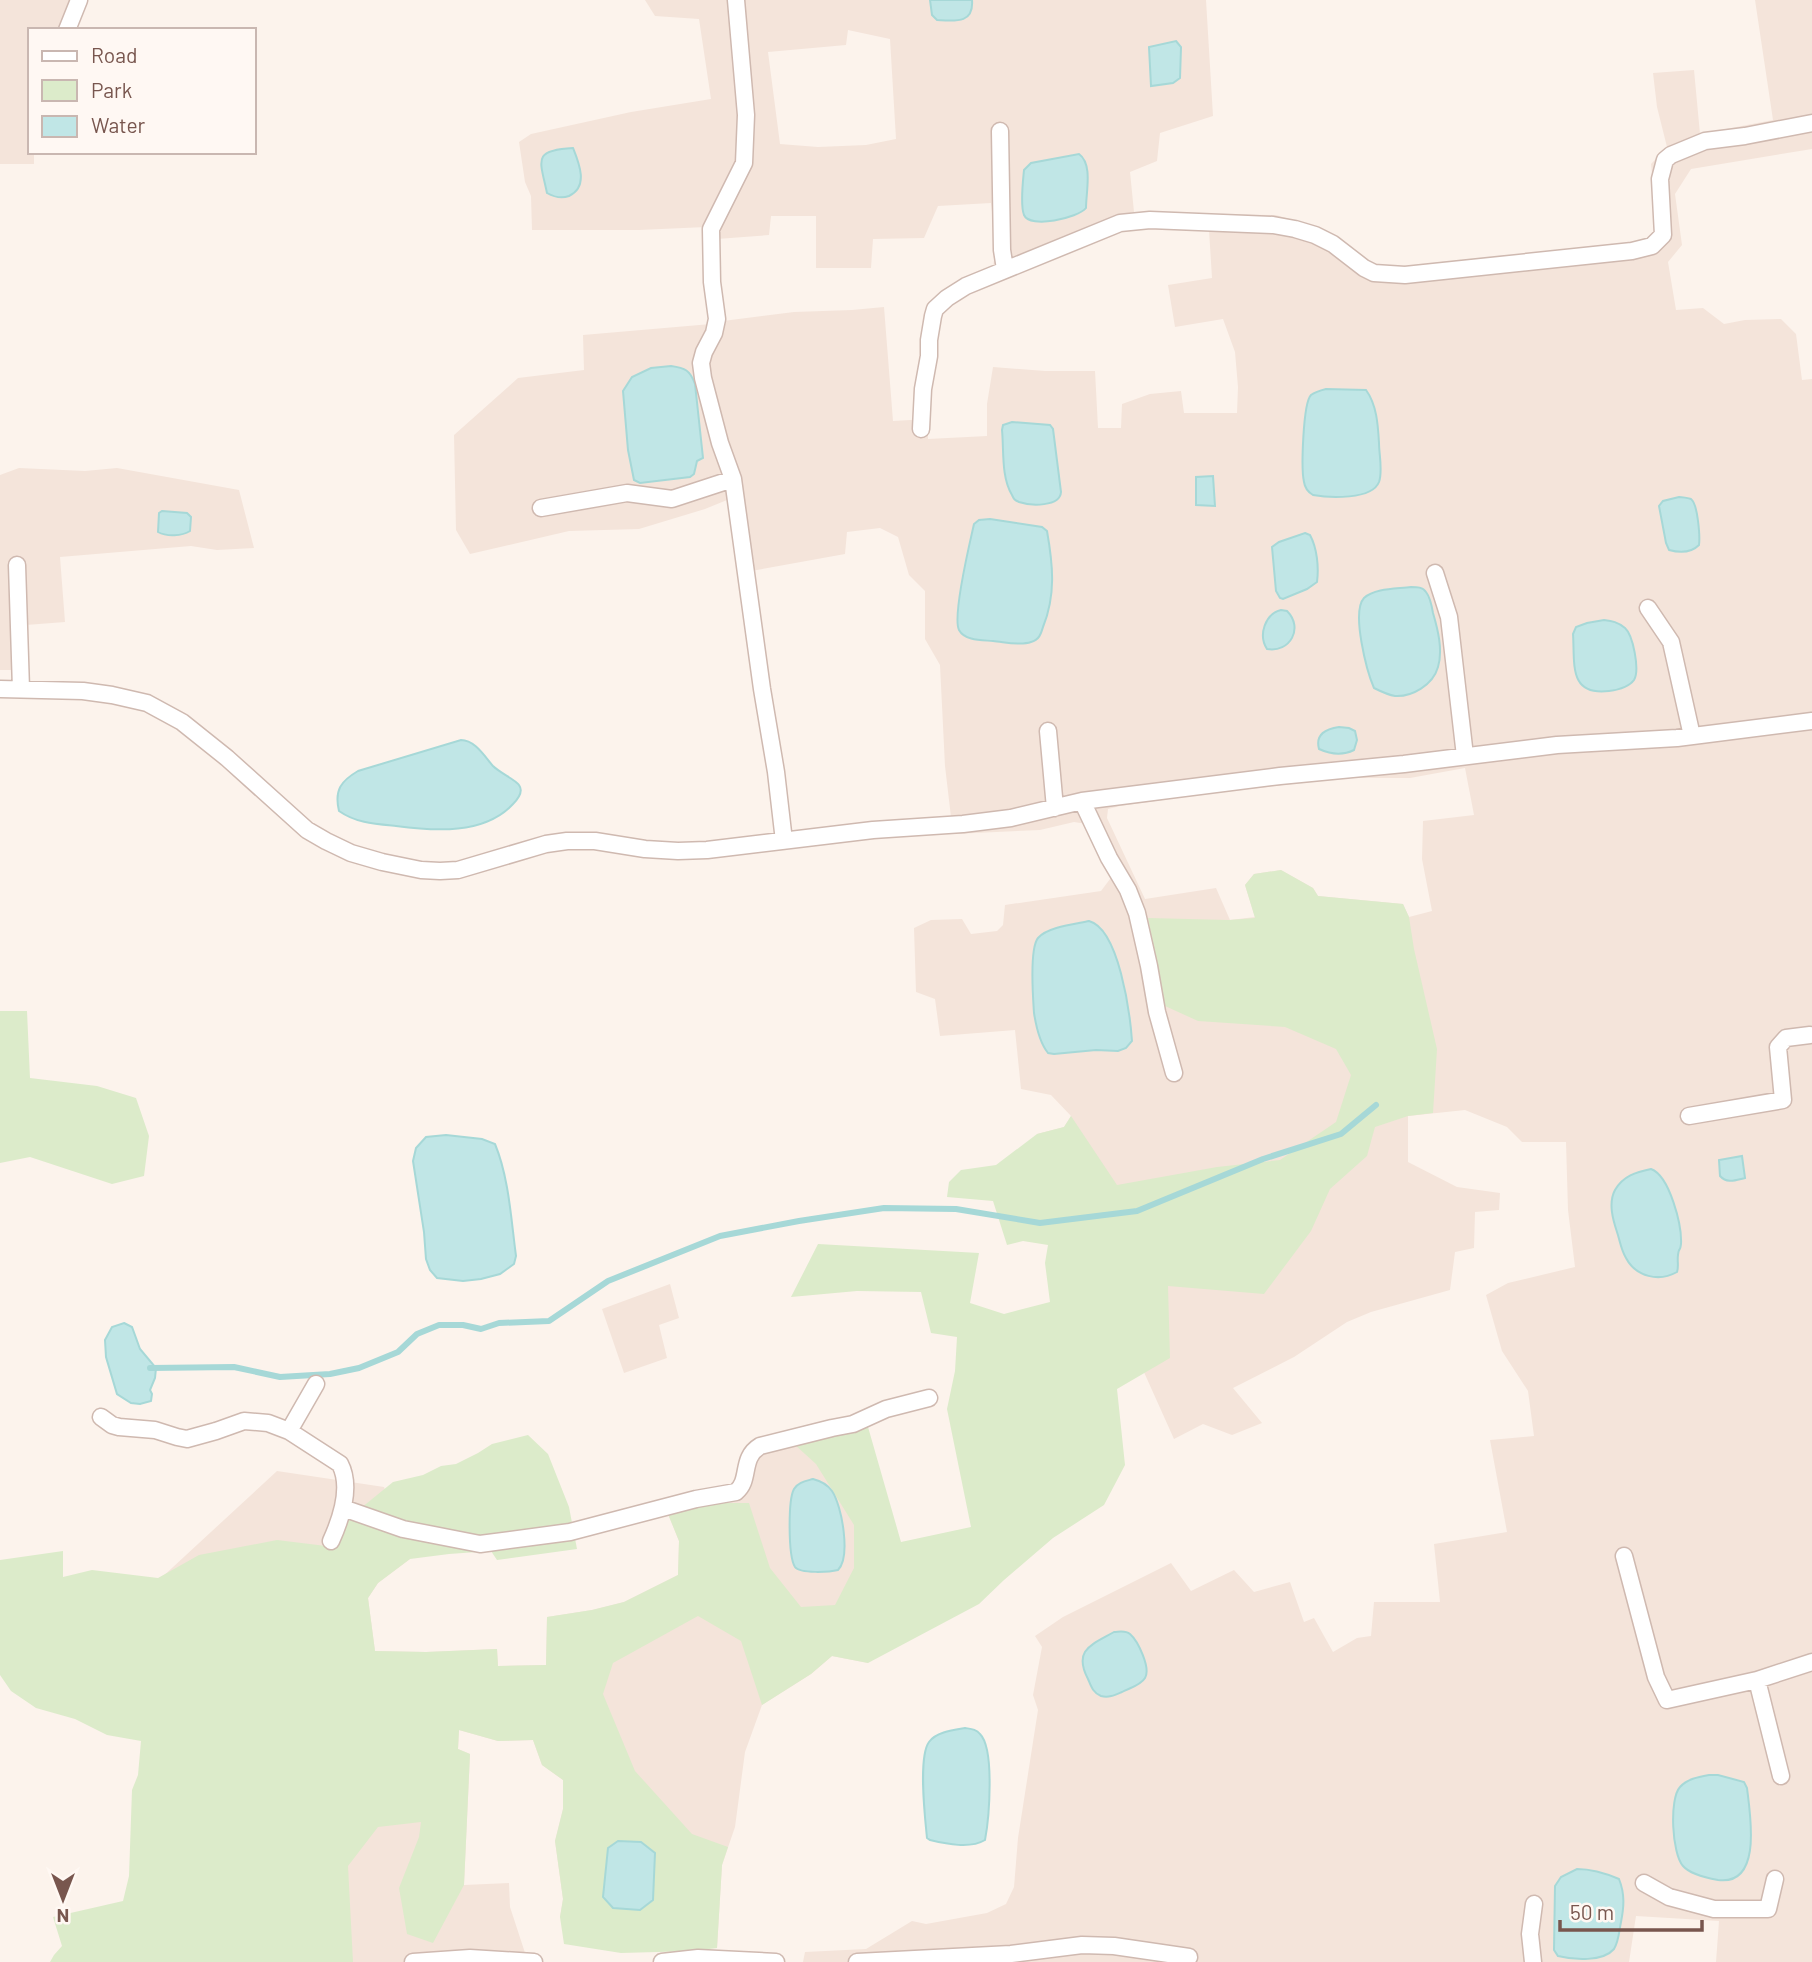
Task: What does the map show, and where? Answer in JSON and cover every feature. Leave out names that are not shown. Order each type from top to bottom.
[{"type":"street","points":[[68,28],[79,0]]},
{"type":"street","points":[[736,0],[746,115],[744,163],[711,229],[712,282],[717,318],[714,333],[701,363],[720,443],[733,479],[784,841]]},
{"type":"street","points":[[920,429],[930,328],[935,309],[966,286],[1120,223],[1150,220],[1273,225],[1295,229],[1333,244],[1364,268],[1386,275],[1632,251],[1652,246],[1663,235],[1660,179],[1665,160],[1671,155],[1704,141],[1812,123]]},
{"type":"street","points":[[1000,131],[1002,250],[1005,269]]},
{"type":"street","points":[[541,508],[627,493],[672,499],[733,479]]},
{"type":"street","points":[[18,565],[21,689]]},
{"type":"street","points":[[1435,573],[1449,617],[1465,756]]},
{"type":"street","points":[[1648,608],[1671,642],[1692,736]]},
{"type":"street","points":[[0,689],[83,691],[147,703],[182,722],[227,758],[307,830],[351,853],[421,870],[458,870],[568,841],[595,841],[678,851],[707,849],[1011,818],[1082,801],[1280,776],[1557,746],[1692,736],[1812,721]]},
{"type":"street","points":[[1048,731],[1055,808]]},
{"type":"street","points":[[1082,801],[1137,913],[1150,966],[1157,1012],[1174,1073]]},
{"type":"street","points":[[1689,1115],[1783,1100],[1777,1047],[1786,1038],[1810,1035]]},
{"type":"street","points":[[289,1431],[316,1384]]},
{"type":"street","points":[[343,1508],[403,1530],[480,1544],[570,1532],[696,1499],[736,1492],[741,1488],[751,1451],[760,1446],[853,1424],[886,1409],[929,1398]]},
{"type":"street","points":[[101,1417],[112,1425],[155,1430],[187,1439],[243,1421],[268,1423],[289,1431],[340,1464],[344,1472],[343,1508],[331,1541]]},
{"type":"street","points":[[1625,1556],[1656,1677],[1667,1700],[1757,1680],[1812,1662]]},
{"type":"street","points":[[1757,1680],[1781,1776]]},
{"type":"street","points":[[1644,1882],[1669,1897],[1714,1909],[1768,1909],[1776,1879]]},
{"type":"street","points":[[1533,1962],[1530,1934],[1534,1904]]},
{"type":"street","points":[[856,1962],[1011,1954],[1082,1945],[1106,1954],[1189,1957]]},
{"type":"street","points":[[413,1962],[470,1958],[534,1962]]},
{"type":"street","points":[[662,1962],[698,1958],[776,1962]]},
{"type":"shaded area","points":[[0,0],[85,0],[78,28],[28,28],[28,154],[34,154],[34,164],[0,164]]},
{"type":"shaded area","points":[[645,0],[1206,0],[1213,116],[1160,133],[1157,161],[1130,172],[1134,212],[993,267],[996,246],[991,203],[938,206],[924,238],[873,239],[871,268],[816,268],[816,216],[771,216],[769,235],[717,239],[706,227],[532,230],[531,196],[525,182],[519,142],[531,134],[631,112],[711,99],[699,19],[655,16]],"holes":[[[848,30],[890,39],[896,139],[866,145],[818,147],[780,144],[768,52],[846,45]]]},
{"type":"shaded area","points":[[1755,0],[1812,0],[1812,149],[1691,169],[1675,194],[1682,245],[1668,262],[1676,310],[1703,308],[1724,324],[1745,320],[1781,319],[1796,334],[1802,380],[1812,379],[1812,1962],[1716,1962],[1719,1921],[1636,1916],[1629,1962],[803,1962],[805,1952],[866,1949],[912,1921],[926,1924],[987,1913],[1006,1904],[1014,1887],[1018,1838],[1038,1710],[1033,1695],[1042,1647],[1035,1636],[1063,1617],[1171,1563],[1191,1591],[1234,1570],[1254,1592],[1290,1582],[1304,1622],[1314,1618],[1333,1652],[1357,1638],[1371,1636],[1374,1602],[1440,1602],[1434,1544],[1507,1532],[1490,1440],[1534,1436],[1528,1391],[1502,1351],[1486,1295],[1508,1283],[1575,1267],[1568,1210],[1566,1142],[1522,1142],[1507,1127],[1465,1110],[1408,1116],[1408,1162],[1457,1187],[1500,1193],[1499,1210],[1475,1212],[1474,1248],[1455,1252],[1450,1290],[1371,1312],[1347,1322],[1294,1357],[1233,1388],[1262,1423],[1232,1435],[1203,1424],[1174,1439],[1037,1134],[1064,1127],[1071,1116],[1051,1095],[1021,1089],[1015,1030],[940,1036],[935,999],[916,992],[914,928],[931,920],[962,919],[971,934],[997,931],[1003,925],[1005,905],[1101,891],[1113,875],[1087,824],[1074,822],[1040,830],[953,834],[945,766],[940,665],[925,639],[925,591],[909,575],[898,537],[880,528],[847,532],[845,554],[740,573],[727,500],[639,529],[569,531],[470,554],[456,530],[454,435],[518,378],[584,370],[583,335],[711,324],[794,312],[884,307],[893,421],[928,419],[928,439],[987,436],[987,404],[993,367],[1095,371],[1098,428],[1121,428],[1122,404],[1150,394],[1181,391],[1184,413],[1237,413],[1235,352],[1223,319],[1175,327],[1168,285],[1212,278],[1208,214],[1276,215],[1326,230],[1371,262],[1393,269],[1622,245],[1645,240],[1656,229],[1651,164],[1667,147],[1657,107],[1653,73],[1694,70],[1700,134],[1773,120]],"holes":[[[1465,768],[1474,815],[1423,821],[1422,859],[1432,911],[1409,917],[1403,904],[1318,896],[1313,888],[1281,870],[1254,874],[1245,885],[1255,917],[1230,920],[1216,888],[1145,899],[1107,818],[1108,809],[1120,806],[1205,794],[1346,778],[1410,778]]]},
{"type":"shaded area","points":[[19,468],[85,471],[117,468],[239,490],[254,548],[217,550],[191,546],[60,557],[65,622],[26,625],[28,670],[0,670],[0,475]]},
{"type":"shaded area","points":[[670,1284],[679,1318],[659,1325],[667,1358],[624,1373],[602,1309]]},
{"type":"shaded area","points":[[855,1416],[902,1556],[868,1663],[832,1656],[811,1674],[762,1705],[745,1752],[735,1827],[722,1865],[717,1948],[622,1952],[560,1917],[563,1899],[555,1841],[563,1809],[563,1780],[542,1765],[533,1740],[498,1741],[459,1730],[458,1749],[470,1754],[464,1885],[509,1883],[510,1907],[528,1962],[104,1962],[183,1922],[159,1580],[277,1471],[384,1487],[410,1559],[378,1583],[368,1598],[375,1651],[497,1649],[498,1666],[546,1665],[547,1617],[624,1602],[678,1575],[679,1541],[668,1514],[731,1489],[761,1439]]},
{"type":"green space","points":[[1281,870],[1313,888],[1318,896],[1403,904],[1409,917],[1437,1049],[1433,1113],[1408,1116],[1375,1127],[1367,1156],[1330,1189],[1311,1231],[1264,1294],[1168,1286],[1170,1358],[1117,1389],[1125,1465],[1104,1505],[1053,1538],[979,1604],[868,1663],[832,1656],[811,1674],[762,1705],[741,1641],[698,1616],[613,1663],[603,1694],[635,1771],[692,1834],[728,1847],[722,1865],[717,1948],[621,1953],[564,1944],[560,1917],[563,1899],[555,1841],[563,1809],[563,1780],[542,1765],[533,1740],[498,1741],[459,1730],[458,1749],[470,1754],[464,1885],[433,1943],[407,1934],[399,1888],[419,1837],[421,1822],[378,1827],[348,1866],[353,1962],[50,1962],[62,1946],[53,1917],[123,1901],[129,1876],[132,1790],[138,1775],[141,1741],[107,1735],[75,1719],[36,1708],[11,1691],[0,1675],[0,1560],[63,1551],[63,1577],[92,1570],[158,1578],[199,1555],[277,1540],[326,1546],[350,1517],[393,1482],[423,1475],[441,1466],[456,1464],[492,1444],[528,1435],[548,1454],[569,1507],[577,1549],[497,1560],[491,1551],[410,1559],[378,1583],[368,1598],[375,1651],[497,1649],[498,1666],[546,1665],[547,1617],[624,1602],[678,1575],[679,1541],[668,1514],[710,1503],[749,1503],[770,1568],[801,1607],[835,1605],[854,1568],[854,1525],[816,1464],[794,1444],[868,1427],[901,1542],[971,1527],[947,1409],[955,1371],[957,1337],[931,1333],[921,1292],[857,1291],[791,1297],[818,1244],[979,1253],[970,1303],[1004,1314],[1050,1302],[1045,1263],[1048,1245],[1023,1241],[1007,1245],[993,1201],[947,1197],[949,1182],[961,1170],[996,1165],[1037,1134],[1064,1127],[1071,1116],[1117,1185],[1217,1167],[1280,1160],[1336,1122],[1351,1075],[1336,1049],[1285,1027],[1198,1021],[1165,1006],[1148,918],[1255,918],[1245,885],[1254,874]]},
{"type":"green space","points":[[0,1011],[27,1011],[30,1078],[97,1086],[136,1098],[149,1136],[144,1176],[112,1184],[30,1157],[0,1163]]},
{"type":"water","points":[[930,0],[972,0],[972,8],[967,17],[962,19],[937,20],[932,15]]},
{"type":"water","points":[[1176,41],[1181,47],[1180,78],[1173,83],[1151,86],[1149,47]]},
{"type":"water","points":[[573,148],[581,174],[579,187],[566,197],[547,193],[542,159],[551,151]]},
{"type":"water","points":[[1079,154],[1087,171],[1086,208],[1074,215],[1044,222],[1028,219],[1024,215],[1022,205],[1024,170],[1031,163]]},
{"type":"water","points":[[671,366],[686,370],[695,384],[703,458],[697,461],[694,474],[690,477],[640,483],[634,480],[628,450],[623,391],[632,377],[651,368]]},
{"type":"water","points":[[1326,389],[1366,390],[1373,402],[1381,473],[1375,488],[1368,492],[1339,497],[1320,496],[1313,495],[1305,487],[1303,451],[1306,410],[1311,395]]},
{"type":"water","points":[[1012,422],[1050,425],[1053,429],[1061,492],[1056,500],[1044,504],[1030,504],[1013,498],[1005,472],[1002,430],[1003,425]]},
{"type":"water","points":[[1213,476],[1215,506],[1196,505],[1196,477]]},
{"type":"water","points":[[1679,497],[1691,499],[1698,521],[1699,545],[1685,552],[1669,550],[1659,506],[1663,501]]},
{"type":"water","points":[[159,513],[187,513],[191,517],[190,531],[174,535],[158,532]]},
{"type":"water","points":[[990,519],[1042,527],[1047,531],[1052,592],[1041,632],[1034,641],[1017,644],[979,640],[965,636],[959,630],[957,622],[960,595],[974,524],[979,520]]},
{"type":"water","points":[[1305,533],[1310,535],[1316,552],[1317,582],[1307,589],[1280,598],[1276,591],[1272,547]]},
{"type":"water","points":[[1411,587],[1423,589],[1430,599],[1440,654],[1438,667],[1427,684],[1415,692],[1395,696],[1374,688],[1362,642],[1360,605],[1364,598],[1374,592]]},
{"type":"water","points":[[1281,610],[1287,611],[1292,618],[1292,638],[1282,647],[1267,649],[1263,632],[1267,620]]},
{"type":"water","points":[[1604,620],[1617,623],[1628,632],[1635,653],[1636,675],[1632,682],[1623,688],[1596,691],[1586,688],[1576,675],[1573,634],[1576,627]]},
{"type":"water","points":[[1339,727],[1355,731],[1357,740],[1354,750],[1336,754],[1319,749],[1320,736]]},
{"type":"water","points":[[461,740],[475,746],[493,766],[519,785],[521,793],[518,798],[501,814],[473,826],[442,829],[366,822],[339,811],[337,797],[340,787],[358,771]]},
{"type":"water","points":[[1089,921],[1099,927],[1115,955],[1129,1012],[1132,1041],[1126,1048],[1118,1051],[1048,1053],[1037,1029],[1034,1013],[1032,974],[1035,944],[1042,934],[1048,931]]},
{"type":"water","points":[[446,1135],[482,1139],[495,1144],[506,1185],[516,1256],[514,1264],[500,1274],[463,1281],[437,1278],[430,1270],[426,1259],[413,1161],[416,1148],[426,1137]]},
{"type":"water","points":[[1742,1156],[1745,1178],[1729,1181],[1720,1176],[1719,1160]]},
{"type":"water","points":[[1651,1169],[1664,1181],[1674,1202],[1681,1236],[1677,1272],[1663,1277],[1648,1276],[1630,1264],[1624,1255],[1612,1211],[1613,1195],[1622,1181],[1635,1173]]},
{"type":"water","points":[[124,1323],[132,1327],[140,1349],[156,1368],[150,1390],[151,1401],[140,1404],[131,1403],[117,1394],[106,1357],[105,1340],[112,1327]]},
{"type":"water","points":[[813,1479],[824,1483],[830,1489],[839,1508],[844,1531],[844,1554],[838,1570],[803,1571],[795,1567],[793,1561],[790,1528],[792,1495],[798,1485]]},
{"type":"water","points":[[1114,1632],[1126,1632],[1133,1637],[1143,1655],[1146,1674],[1143,1681],[1137,1685],[1104,1697],[1093,1689],[1082,1661],[1092,1645]]},
{"type":"water","points":[[965,1728],[980,1734],[988,1754],[989,1801],[985,1840],[965,1845],[930,1840],[927,1838],[923,1788],[926,1750],[929,1742],[936,1736]]},
{"type":"water","points":[[1709,1775],[1744,1782],[1747,1788],[1751,1830],[1748,1860],[1742,1872],[1732,1879],[1718,1880],[1690,1871],[1679,1860],[1676,1850],[1673,1814],[1677,1793],[1686,1782]]},
{"type":"water","points":[[618,1841],[641,1842],[655,1853],[653,1900],[640,1910],[613,1908],[603,1897],[608,1848]]},
{"type":"water","points":[[1577,1869],[1599,1872],[1619,1879],[1622,1890],[1623,1911],[1617,1943],[1609,1953],[1596,1958],[1558,1956],[1554,1950],[1555,1886],[1561,1877]]},
{"type":"waterway","points":[[150,1368],[234,1367],[280,1377],[330,1374],[359,1368],[398,1352],[417,1334],[439,1325],[463,1325],[481,1329],[499,1323],[549,1321],[608,1281],[720,1236],[799,1221],[884,1208],[956,1209],[1040,1223],[1137,1211],[1263,1159],[1341,1134],[1376,1105]]}]
